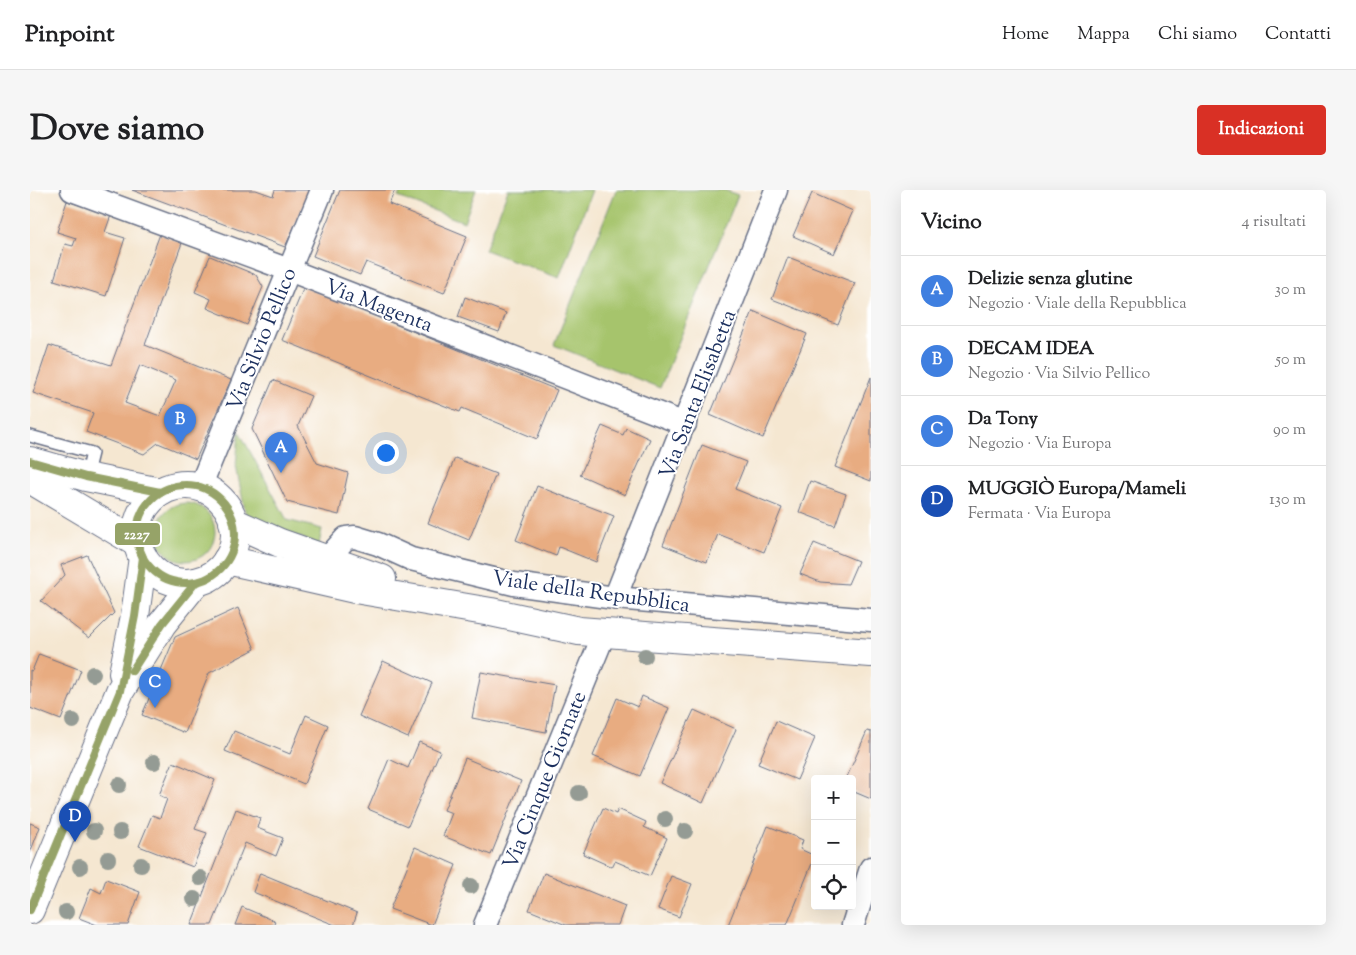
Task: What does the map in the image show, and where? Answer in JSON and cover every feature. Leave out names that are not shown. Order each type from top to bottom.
[{"type":"main road","points":[[30,461],[86,477],[160,492]]},
{"type":"main road","points":[[30,479],[140,550],[152,569],[165,578],[180,582],[196,582],[214,574],[227,560],[235,535],[233,522],[226,507],[215,495],[200,487],[186,485],[173,487],[160,492],[149,502],[141,514],[137,528],[140,550],[135,616],[120,691]]},
{"type":"main road","name":"Viale della Repubblica","points":[[233,522],[280,543],[326,560],[491,612]]},
{"type":"main road","name":"Viale della Repubblica","points":[[227,560],[355,589],[491,612],[546,625],[604,634],[871,653]]},
{"type":"main road","points":[[30,910],[120,691],[162,624],[196,582]]},
{"type":"street","name":"Via Magenta","points":[[72,190],[289,270],[686,424]]},
{"type":"street","name":"Via Silvio Pellico","points":[[200,487],[322,190]]},
{"type":"street","name":"Via Santa Elisabetta","points":[[615,598],[686,424],[776,190]]},
{"type":"street","name":"Viale della Repubblica","points":[[326,560],[346,538],[355,537],[378,544],[411,559],[514,584],[615,598],[871,620]]},
{"type":"street","name":"Via Cinque Giornate","points":[[485,925],[604,634]]},
{"type":"street","points":[[853,925],[871,868]]},
{"type":"lane","points":[[30,436],[92,453],[86,477]]},
{"type":"green space","points":[[401,190],[476,190],[464,222],[398,197]]},
{"type":"green space","points":[[508,190],[592,190],[559,278],[485,250]]},
{"type":"green space","points":[[616,190],[724,190],[738,195],[660,388],[554,345]]},
{"type":"green space","points":[[239,431],[287,520],[322,529],[319,545],[246,516],[236,466]]},
{"type":"green space","points":[[186,503],[197,505],[207,511],[213,521],[215,532],[213,543],[207,553],[197,559],[186,561],[175,559],[165,553],[159,543],[157,532],[159,521],[165,511],[175,505]]},
{"type":"building","points":[[132,190],[256,190],[273,196],[275,190],[311,190],[285,247]]},
{"type":"building","points":[[340,190],[395,190],[389,204],[467,236],[444,293],[366,262],[360,275],[313,256]]},
{"type":"building","points":[[812,193],[853,211],[834,254],[793,236]]},
{"type":"building","points":[[67,201],[111,215],[105,232],[125,238],[106,296],[54,280],[65,244],[73,246],[76,238],[57,232]]},
{"type":"building","points":[[160,234],[182,243],[145,345],[231,380],[196,459],[158,443],[144,454],[86,432],[93,413],[33,393],[49,345],[111,365]],"holes":[[[140,365],[176,380],[160,416],[125,403]]]},
{"type":"building","points":[[210,256],[256,275],[263,287],[247,325],[207,308],[211,299],[195,292]]},
{"type":"building","points":[[788,257],[855,283],[838,325],[772,299]]},
{"type":"building","points":[[304,287],[557,390],[537,439],[462,408],[460,412],[282,340]]},
{"type":"building","points":[[465,297],[506,313],[499,332],[458,317]]},
{"type":"building","points":[[753,311],[807,334],[763,438],[710,415]]},
{"type":"building","points":[[871,377],[871,481],[835,467]]},
{"type":"building","points":[[273,380],[311,396],[298,426],[317,463],[348,473],[339,515],[287,502],[252,429]]},
{"type":"building","points":[[602,426],[623,435],[626,428],[650,439],[625,495],[580,475]]},
{"type":"building","points":[[702,445],[746,462],[735,489],[782,508],[764,552],[718,534],[707,562],[663,545]]},
{"type":"building","points":[[455,458],[496,474],[469,540],[428,523]]},
{"type":"building","points":[[810,481],[846,494],[835,526],[799,512]]},
{"type":"building","points":[[537,486],[614,516],[596,562],[559,547],[556,556],[516,540]]},
{"type":"building","points":[[814,543],[858,561],[848,584],[820,582],[800,574]]},
{"type":"building","points":[[87,555],[114,613],[89,638],[41,601],[65,575],[61,565]]},
{"type":"building","points":[[238,608],[255,649],[209,673],[185,733],[142,715],[175,637]]},
{"type":"building","points":[[39,654],[81,670],[61,720],[30,708],[30,670],[32,671]]},
{"type":"building","points":[[383,661],[432,683],[408,738],[359,716]]},
{"type":"building","points":[[481,672],[555,685],[546,732],[472,718]]},
{"type":"building","points":[[642,696],[669,708],[640,776],[593,756],[617,698],[638,707]]},
{"type":"building","points":[[694,710],[736,729],[703,803],[660,783]]},
{"type":"building","points":[[306,715],[328,725],[304,784],[225,751],[234,731],[290,754]]},
{"type":"building","points":[[776,721],[815,738],[797,780],[758,764]]},
{"type":"building","points":[[867,731],[871,732],[871,799],[856,793],[856,775],[848,775]]},
{"type":"building","points":[[419,742],[440,751],[408,826],[368,809],[389,759],[408,768]]},
{"type":"building","points":[[465,758],[521,781],[491,855],[443,836],[452,813],[444,810]]},
{"type":"building","points":[[173,762],[215,780],[195,829],[207,833],[193,867],[139,846],[152,815],[160,818],[167,799],[159,795]]},
{"type":"building","points":[[603,808],[616,814],[618,809],[646,822],[644,827],[667,838],[650,876],[615,861],[612,867],[583,854]]},
{"type":"building","points":[[236,809],[260,818],[257,828],[283,838],[276,856],[245,843],[212,925],[191,925]]},
{"type":"building","points":[[30,823],[40,827],[30,853]]},
{"type":"building","points":[[768,826],[803,840],[800,849],[811,854],[811,866],[787,925],[728,925]]},
{"type":"building","points":[[415,847],[456,865],[432,925],[390,909]]},
{"type":"building","points":[[260,873],[357,913],[353,925],[335,925],[253,892]]},
{"type":"building","points":[[544,873],[625,906],[618,925],[566,925],[529,910]]},
{"type":"building","points":[[671,876],[692,884],[679,917],[658,909]]},
{"type":"building","points":[[106,879],[140,892],[128,925],[97,925],[79,918],[91,888],[101,893]]},
{"type":"building","points":[[242,907],[275,921],[274,925],[235,925]]},
{"type":"transit line","name":"z227","points":[[30,461],[86,477],[160,492]]},
{"type":"transit line","name":"z227","points":[[186,485],[205,489],[220,500],[231,515],[235,534],[231,553],[220,568],[205,579],[186,583],[167,579],[152,568],[141,553],[137,534],[141,515],[152,500],[167,489],[186,485]]},
{"type":"transit line","name":"z227","points":[[30,910],[120,691],[135,616],[143,557],[137,543]]},
{"type":"transit line","name":"z227","points":[[132,671],[162,624],[196,582]]},
{"type":"place","name":"DECAM IDEA","points":[[180,445]]},
{"type":"place","name":"Delizie senza glutine","points":[[281,473]]},
{"type":"place","name":"Da Tony","points":[[155,708]]},
{"type":"place","name":"MUGGIÒ Europa/Mameli","points":[[75,842]]}]
